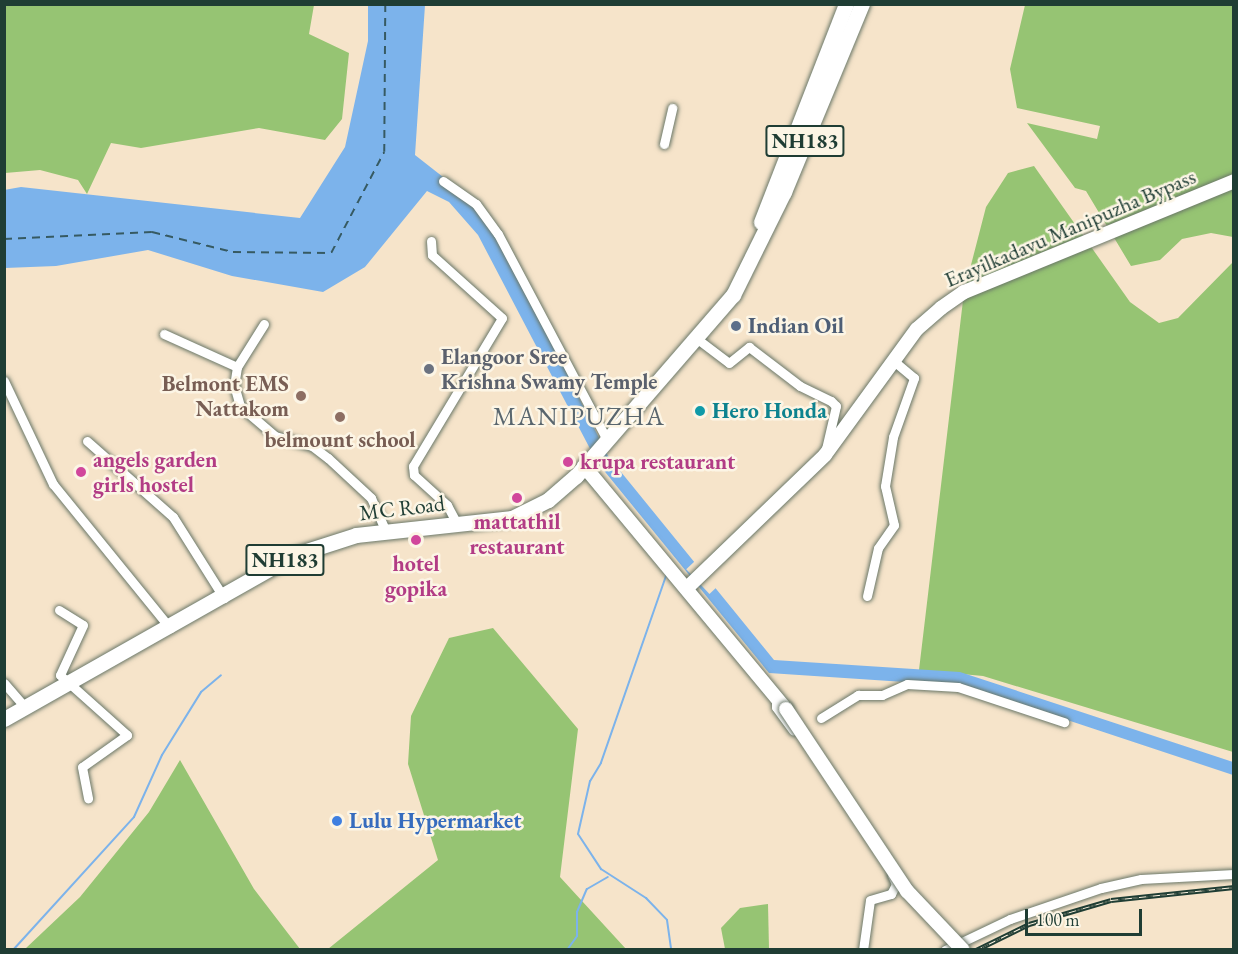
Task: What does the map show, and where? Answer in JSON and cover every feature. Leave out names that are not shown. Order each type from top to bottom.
[{"type":"highway","name":"MC Road","points":[[743,276],[846,4]]},
{"type":"highway","name":"MC Road","points":[[4,719],[224,599],[294,555],[386,532],[456,524],[531,510],[584,466],[602,442],[696,338],[743,276],[862,4]]},
{"type":"main road","name":"Erayilkadavu Manipuzha Bypass","points":[[688,587],[825,455],[917,329],[964,292],[1233,181]]},
{"type":"main road","points":[[584,466],[688,587],[786,709],[907,891],[963,950]]},
{"type":"street","points":[[664,144],[672,108]]},
{"type":"street","points":[[443,181],[476,204],[498,234],[602,442]]},
{"type":"street","points":[[431,241],[432,255],[502,318],[413,466],[414,475],[447,505],[456,524]]},
{"type":"street","points":[[264,324],[237,366],[234,385],[240,406],[276,436],[312,446],[328,458],[371,498],[386,532]]},
{"type":"street","points":[[164,334],[237,366]]},
{"type":"street","points":[[696,338],[729,363],[749,347],[800,386],[834,403],[825,455]]},
{"type":"street","points":[[867,596],[878,548],[894,525],[885,486],[893,436],[914,378],[894,361]]},
{"type":"street","points":[[4,381],[53,484],[170,628]]},
{"type":"street","points":[[87,441],[172,517],[224,599]]},
{"type":"street","points":[[59,610],[83,625],[60,668],[60,675],[127,735],[82,767],[88,798]]},
{"type":"street","points":[[4,683],[26,708]]},
{"type":"street","points":[[821,718],[858,695],[882,695],[907,684],[958,687],[1064,722]]},
{"type":"street","points":[[776,697],[776,707],[894,879],[891,894],[870,900],[863,950]]},
{"type":"street","points":[[945,950],[1010,919],[1101,888],[1141,879],[1233,873]]},
{"type":"green space","points":[[5,5],[314,5],[309,34],[349,53],[342,119],[325,140],[259,128],[141,148],[111,143],[87,194],[78,180],[40,170],[5,173]]},
{"type":"green space","points":[[1025,5],[1233,5],[1233,237],[1211,233],[1182,239],[1160,260],[1131,266],[1086,191],[1075,188],[1027,123],[1097,139],[1100,126],[1017,108],[1010,69]]},
{"type":"green space","points":[[1034,166],[1130,302],[1159,323],[1178,318],[1233,262],[1233,752],[983,676],[919,670],[964,292],[986,207],[1008,173]]},
{"type":"green space","points":[[493,628],[578,729],[560,877],[626,949],[328,949],[438,860],[408,764],[411,716],[449,638]]},
{"type":"green space","points":[[180,760],[254,889],[300,949],[25,949],[80,897],[149,812]]},
{"type":"green space","points":[[768,904],[769,949],[725,949],[721,928],[740,908]]},
{"type":"water","points":[[368,5],[425,5],[415,155],[466,195],[508,255],[608,456],[774,660],[960,672],[1233,762],[1233,775],[965,686],[769,673],[597,462],[478,235],[449,202],[427,191],[365,267],[323,292],[232,276],[148,250],[56,266],[5,268],[4,190],[21,187],[300,218],[345,147],[368,41]]},
{"type":"pier","points":[[695,561],[718,586],[709,594],[686,569]]},
{"type":"waterway","points":[[667,573],[601,763],[590,781],[578,834],[601,869],[646,898],[667,920],[671,950]]},
{"type":"waterway","points":[[13,950],[134,817],[162,755],[201,692],[221,675]]},
{"type":"waterway","points":[[567,950],[577,936],[577,912],[587,889],[608,877]]},
{"type":"ferry route","points":[[4,239],[152,232],[233,252],[331,253],[384,152],[385,4]]},
{"type":"railway","points":[[976,950],[1029,924],[1111,900],[1234,887]]},
{"type":"place","name":"Indian Oil","points":[[736,326]]},
{"type":"place","name":"Elangoor Sree Krishna Swamy Temple","points":[[429,369]]},
{"type":"place","name":"Belmont EMS Nattakom","points":[[301,396]]},
{"type":"place","name":"Hero Honda","points":[[700,411]]},
{"type":"place","name":"belmount school","points":[[340,417]]},
{"type":"place","name":"krupa restaurant","points":[[568,462]]},
{"type":"place","name":"angels garden girls hostel","points":[[81,472]]},
{"type":"place","name":"mattathil restaurant","points":[[517,498]]},
{"type":"place","name":"hotel gopika","points":[[416,540]]},
{"type":"place","name":"Lulu Hypermarket","points":[[337,821]]},
{"type":"district","name":"MANIPUZHA","points":[[579,417]]}]
